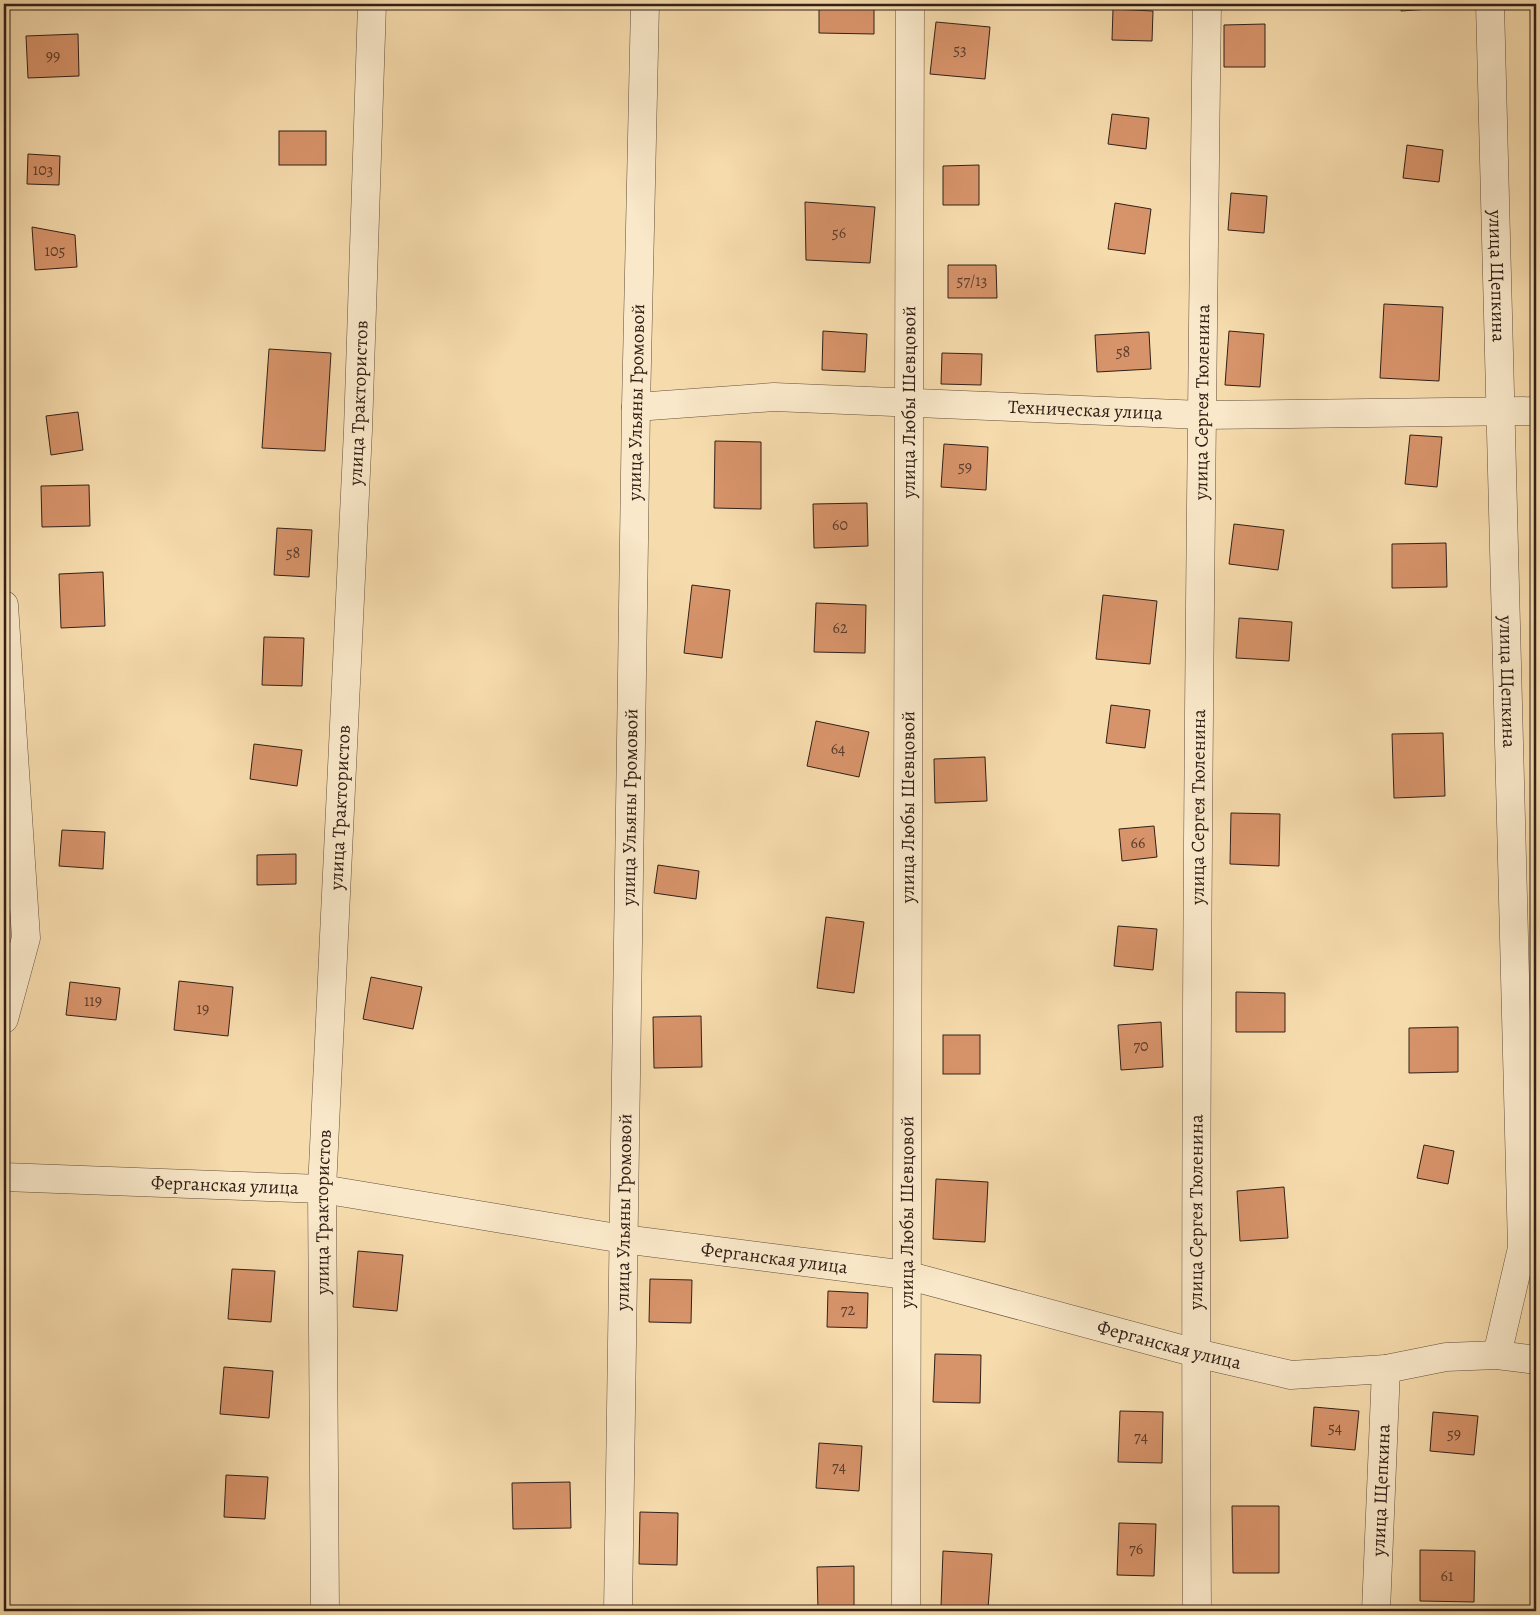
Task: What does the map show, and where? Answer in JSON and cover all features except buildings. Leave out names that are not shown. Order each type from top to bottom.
[{"type":"street","name":"улица Трактористов","points":[[325,1611],[322,1189],[358,430],[372,4]]},
{"type":"street","name":"улица Ульяны Громовой","points":[[618,1611],[636,407],[645,4]]},
{"type":"street","name":"улица Любы Шевцовой","points":[[906,1611],[910,4]]},
{"type":"street","name":"улица Сергея Тюленина","points":[[1197,1611],[1196,1353],[1202,415],[1207,4]]},
{"type":"street","name":"улица Щепкина","points":[[1490,4],[1522,1248],[1497,1355]]},
{"type":"street","name":"Техническая улица","points":[[636,407],[774,397],[1202,415],[1536,411]]},
{"type":"street","points":[[4,604],[26,938],[4,1018]]},
{"type":"street","name":"Ферганская улица","points":[[4,1177],[322,1189],[623,1239],[906,1275],[1196,1353],[1291,1375],[1386,1369],[1446,1357],[1497,1355],[1536,1360]]},
{"type":"street","name":"улица Щепкина","points":[[1376,1611],[1386,1369]]}]
